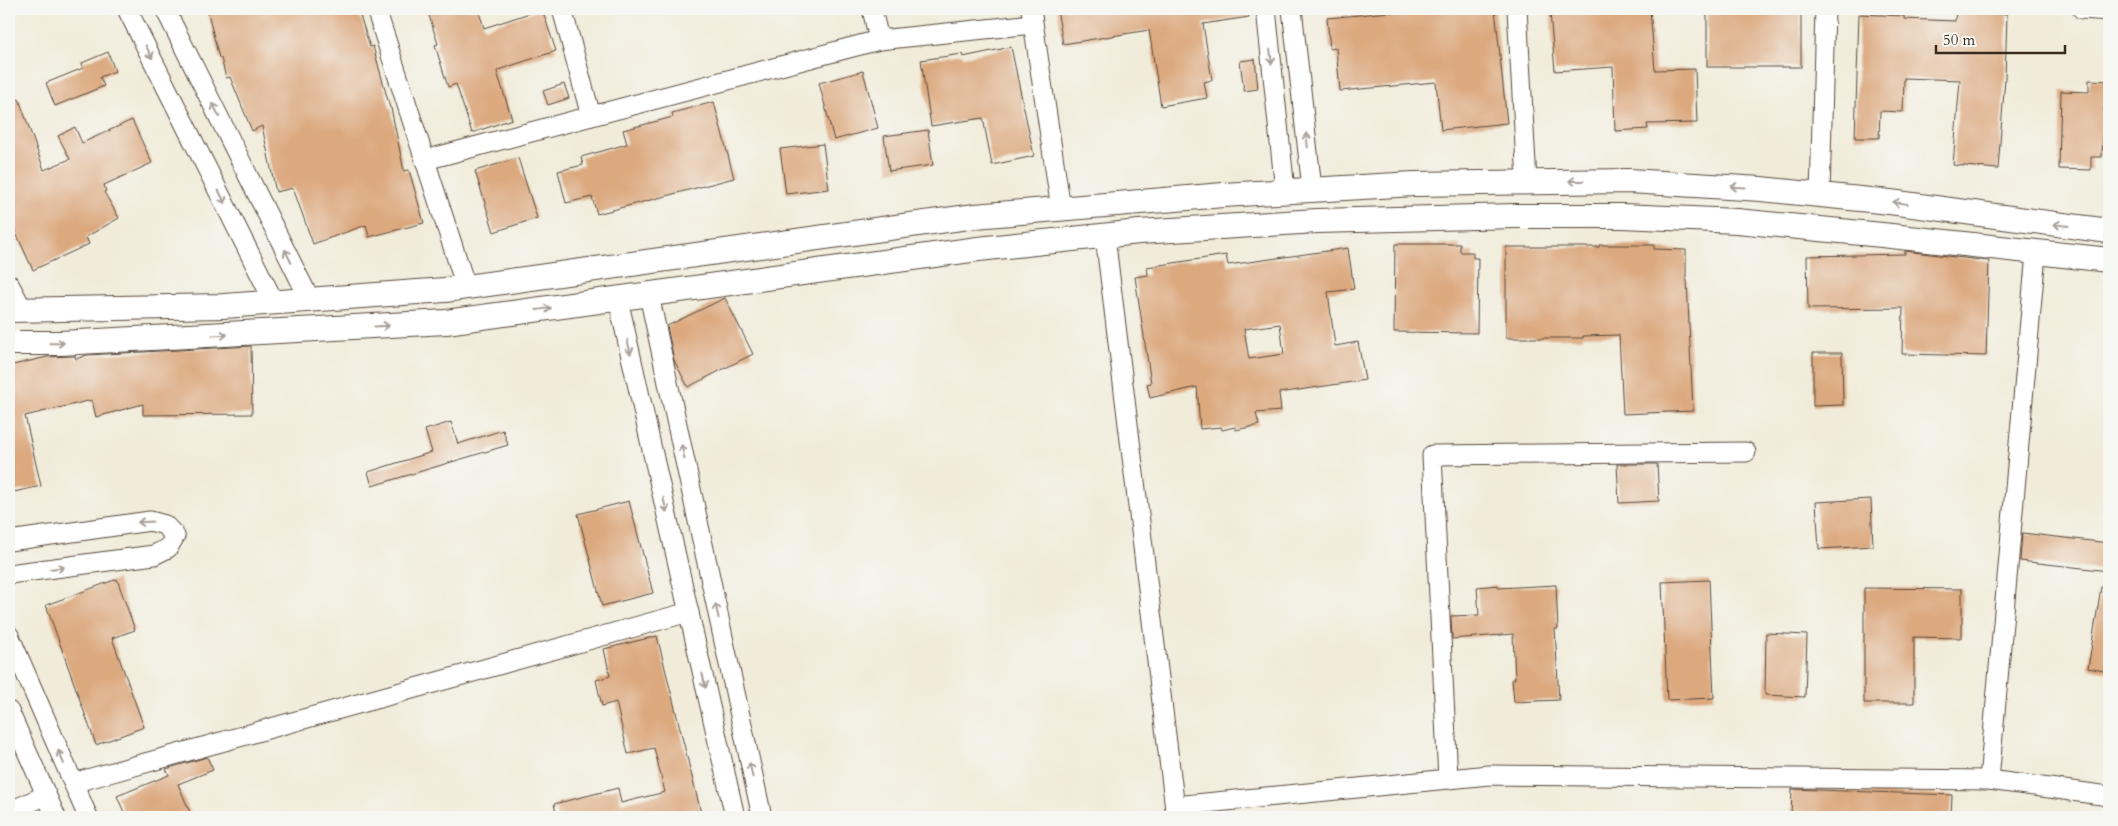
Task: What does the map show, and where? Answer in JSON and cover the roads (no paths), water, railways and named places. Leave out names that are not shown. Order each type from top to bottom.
[{"type":"street","points":[[127,9],[274,302]]},
{"type":"street","points":[[165,9],[310,300]]},
{"type":"street","points":[[376,9],[466,287]]},
{"type":"street","points":[[562,9],[591,116]]},
{"type":"street","points":[[872,9],[879,40]]},
{"type":"street","points":[[1266,9],[1285,191]]},
{"type":"street","points":[[1292,9],[1312,189]]},
{"type":"street","points":[[1517,9],[1527,181]]},
{"type":"street","points":[[1820,195],[1825,9]]},
{"type":"street","points":[[2082,9],[2109,11]]},
{"type":"street","points":[[425,160],[879,40],[1032,16],[1061,209]]},
{"type":"street","points":[[9,284],[16,310],[224,306],[466,287],[975,216],[1312,189],[1527,181],[1629,181],[1761,188],[1890,202],[2109,232]]},
{"type":"street","points":[[9,343],[61,343],[446,322],[978,249],[1105,236],[1317,221],[1515,216],[1622,216],[1737,221],[2109,260]]},
{"type":"street","points":[[1105,236],[1176,812],[1489,775],[1988,780],[2109,796]]},
{"type":"street","points":[[1988,780],[2036,253]]},
{"type":"street","points":[[649,295],[762,817]]},
{"type":"street","points":[[618,299],[735,817]]},
{"type":"street","points":[[1448,779],[1432,455],[1746,452]]},
{"type":"street","points":[[9,541],[150,521],[166,525],[175,536],[168,548],[154,555],[9,574]]},
{"type":"street","points":[[73,784],[689,612]]},
{"type":"street","points":[[9,634],[88,817]]},
{"type":"street","points":[[9,711],[56,817]]},
{"type":"street","points":[[9,812],[46,795]]}]
